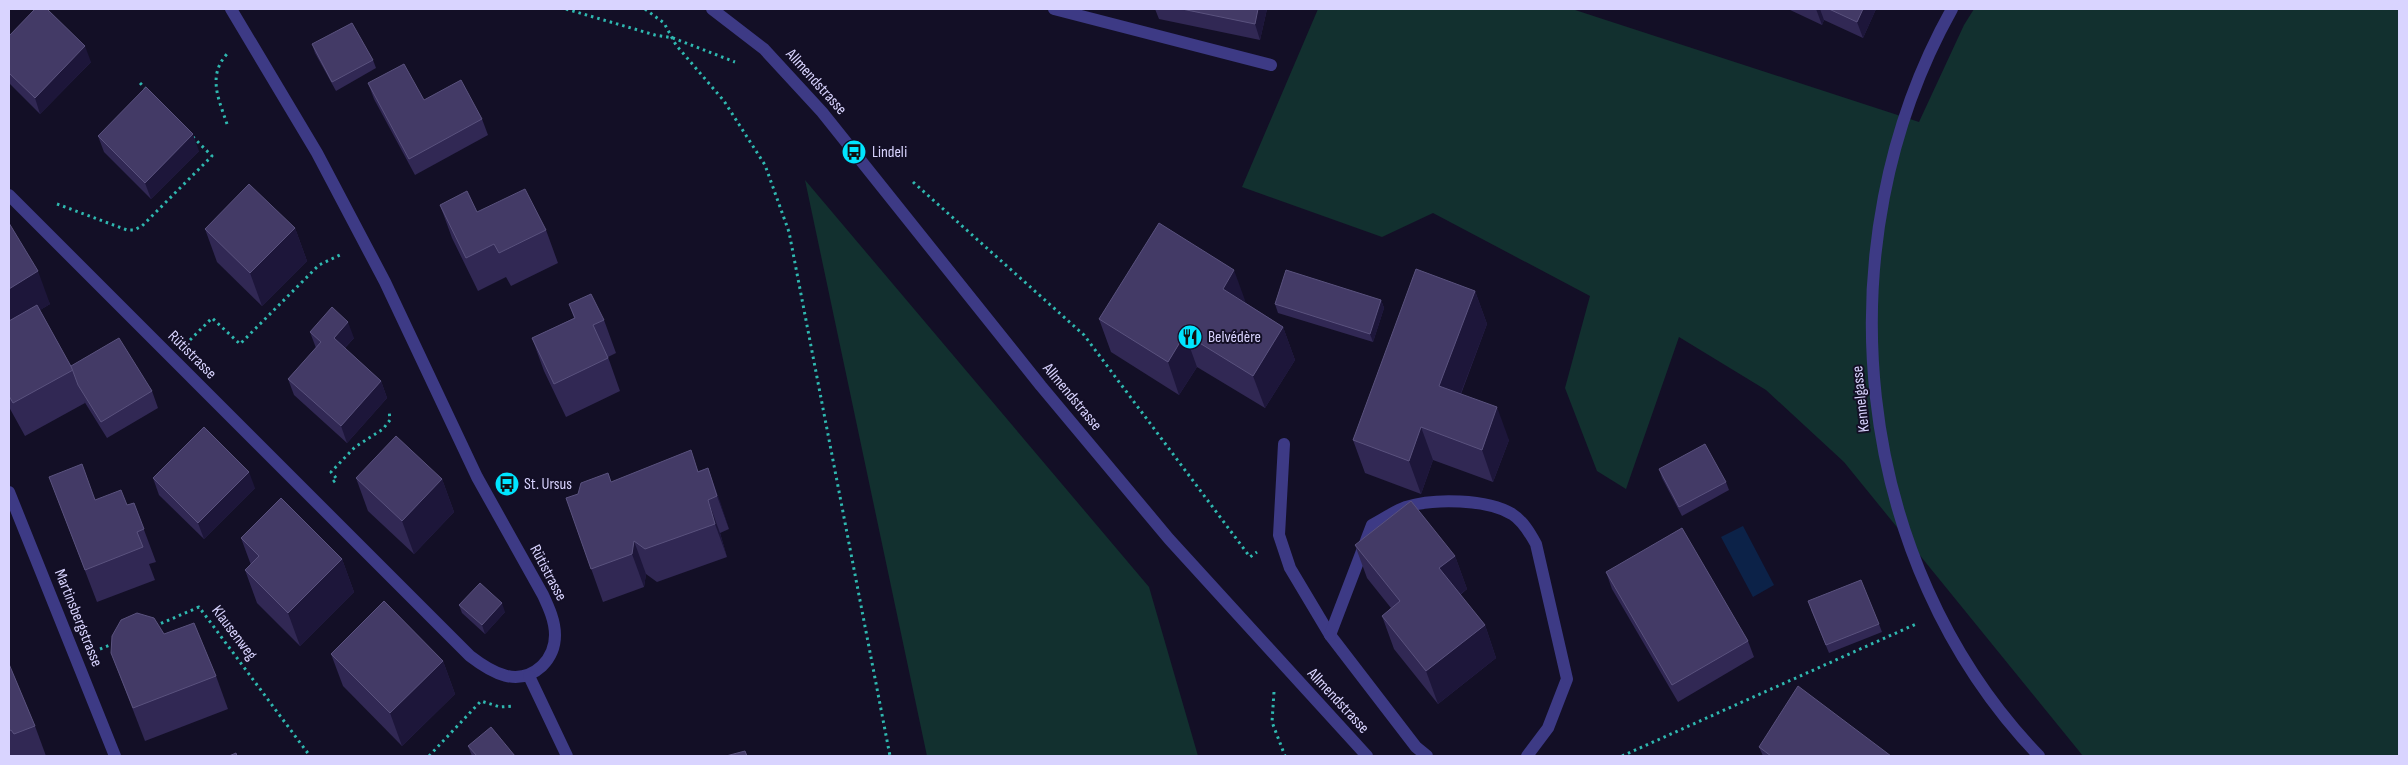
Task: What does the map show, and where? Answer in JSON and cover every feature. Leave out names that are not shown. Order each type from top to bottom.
[{"type":"street","name":"Rütistrasse","points":[[9,195],[470,656],[496,674],[509,678],[529,676],[547,662],[554,648],[555,635],[552,615],[477,477],[385,282],[317,153],[231,9]]},
{"type":"street","name":"Allmendstrasse","points":[[715,9],[764,49],[822,112],[1041,386],[1169,539],[1288,672],[1367,756]]},
{"type":"street","points":[[1054,9],[1271,65]]},
{"type":"street","name":"Kennelgasse","points":[[1952,9],[1927,58],[1905,110],[1894,149],[1880,215],[1872,308],[1875,392],[1893,495],[1908,544],[1939,614],[1961,657],[1987,696],[2039,756]]},
{"type":"street","points":[[1284,444],[1279,535],[1290,568],[1330,634],[1416,746],[1427,756]]},
{"type":"street","name":"Martinsbergstrasse","points":[[9,492],[115,756]]},
{"type":"street","points":[[1330,634],[1372,525],[1406,507],[1449,500],[1479,504],[1512,514],[1528,529],[1536,544],[1567,679],[1548,728],[1527,756]]},
{"type":"street","points":[[529,676],[567,756]]},
{"type":"path","points":[[566,9],[655,35],[673,38],[724,57]]},
{"type":"path","points":[[645,9],[664,23],[676,45],[724,101],[765,165],[789,232],[890,756]]},
{"type":"path","points":[[227,124],[214,78],[218,65],[226,55],[251,40]]},
{"type":"path","points":[[140,83],[153,96]]},
{"type":"path","points":[[26,212],[40,202],[49,201],[128,230],[134,230],[142,226],[212,156],[192,136]]},
{"type":"path","points":[[914,182],[1084,335],[1250,557],[1279,535]]},
{"type":"path","points":[[172,358],[212,318],[240,344],[319,265],[348,251]]},
{"type":"path","points":[[336,479],[331,472],[355,447],[383,429],[390,420],[389,410]]},
{"type":"path","name":"Klausenweg","points":[[148,629],[199,606],[310,756]]},
{"type":"path","points":[[1622,756],[1939,614]]},
{"type":"path","points":[[105,647],[122,640]]},
{"type":"path","points":[[1285,756],[1272,722],[1273,693],[1288,672]]},
{"type":"path","points":[[430,756],[481,701]]},
{"type":"green space","points":[[1318,9],[1572,9],[1919,122],[1964,25],[1974,9],[2399,9],[2399,756],[2083,756],[1844,462],[1766,390],[1679,337],[1626,489],[1597,471],[1565,388],[1590,296],[1433,213],[1382,237],[1242,187]]},
{"type":"green space","points":[[805,180],[1149,587],[1198,756],[927,756]]},
{"type":"water","points":[[1743,526],[1774,585],[1753,597],[1721,537]]},
{"type":"building","points":[[35,9],[47,9],[85,46],[35,98],[9,73],[9,36]]},
{"type":"building","points":[[1182,9],[1258,9],[1255,24]]},
{"type":"building","points":[[1829,9],[1863,9],[1857,22]]},
{"type":"building","points":[[352,23],[373,60],[332,82],[312,44]]},
{"type":"building","points":[[404,64],[424,100],[461,80],[482,119],[409,159],[368,83]]},
{"type":"building","points":[[146,87],[193,134],[145,183],[98,136]]},
{"type":"building","points":[[249,184],[295,228],[250,273],[205,229]]},
{"type":"building","points":[[525,189],[546,230],[499,253],[494,244],[466,258],[440,205],[467,191],[477,212]]},
{"type":"building","points":[[9,223],[38,271],[9,289]]},
{"type":"building","name":"Belvédère","points":[[1159,223],[1234,270],[1223,289],[1283,327],[1253,376],[1185,334],[1168,362],[1099,319]]},
{"type":"building","points":[[1416,269],[1475,291],[1439,386],[1497,407],[1482,450],[1421,427],[1409,461],[1353,440]]},
{"type":"building","points":[[1286,270],[1381,300],[1370,334],[1275,304]]},
{"type":"building","points":[[591,294],[604,320],[593,325],[608,358],[554,384],[532,338],[575,318],[569,304]]},
{"type":"building","points":[[37,305],[73,370],[13,403],[9,396],[9,321]]},
{"type":"building","points":[[332,307],[348,322],[334,338],[381,381],[341,426],[288,379],[321,342],[310,332]]},
{"type":"building","points":[[119,338],[152,391],[101,422],[78,385],[71,366]]},
{"type":"building","points":[[204,427],[249,472],[198,523],[153,478]]},
{"type":"building","points":[[396,436],[442,479],[402,521],[356,478]]},
{"type":"building","points":[[1705,444],[1726,482],[1679,507],[1659,469]]},
{"type":"building","points":[[691,450],[698,472],[708,468],[717,496],[708,500],[715,524],[645,549],[634,541],[632,554],[591,569],[566,498],[578,494],[581,483],[608,473],[611,482]]},
{"type":"building","points":[[82,464],[95,500],[121,490],[127,505],[134,503],[144,529],[137,532],[143,547],[85,570],[49,477]]},
{"type":"building","points":[[281,498],[342,559],[288,613],[245,570],[259,556],[241,538]]},
{"type":"building","points":[[1411,501],[1455,556],[1439,568],[1485,625],[1426,671],[1382,616],[1400,601],[1355,545]]},
{"type":"building","points":[[1682,528],[1748,641],[1672,685],[1606,572]]},
{"type":"building","points":[[1861,580],[1879,624],[1826,645],[1808,601]]},
{"type":"building","points":[[480,583],[502,603],[482,625],[459,605]]},
{"type":"building","points":[[384,601],[443,661],[390,713],[331,654]]},
{"type":"building","points":[[137,613],[154,618],[164,634],[194,623],[216,676],[133,708],[111,653],[112,636],[121,620]]},
{"type":"building","points":[[9,664],[35,726],[14,734],[11,730],[9,731]]},
{"type":"building","points":[[1798,686],[1891,756],[1771,756],[1759,747]]},
{"type":"building","points":[[491,727],[515,756],[477,756],[468,746]]},
{"type":"building","points":[[745,751],[747,756],[726,756]]},
{"type":"place","name":"Lindeli","points":[[854,152]]},
{"type":"place","name":"Belvédère","points":[[1190,337]]},
{"type":"place","name":"St. Ursus","points":[[507,484]]}]
